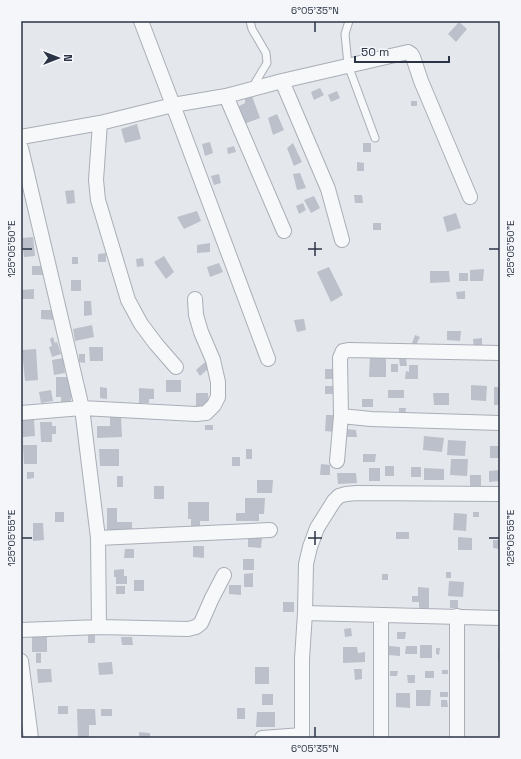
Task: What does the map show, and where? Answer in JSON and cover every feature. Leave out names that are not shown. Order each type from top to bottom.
[{"type":"street","points":[[140,21],[268,359]]},
{"type":"street","points":[[21,137],[100,124],[173,105],[226,96],[282,81],[408,52],[411,54],[470,197]]},
{"type":"street","points":[[282,81],[328,189],[342,240]]},
{"type":"street","points":[[226,96],[284,231]]},
{"type":"street","points":[[100,124],[96,180],[98,200],[128,300],[141,324],[176,367]]},
{"type":"street","points":[[21,148],[82,408],[98,538],[99,627]]},
{"type":"street","points":[[21,412],[82,408],[196,414],[206,413],[214,405],[218,397],[218,382],[213,360],[200,332],[196,315],[195,299]]},
{"type":"street","points":[[337,461],[341,416],[340,358],[343,351],[500,353]]},
{"type":"street","points":[[341,416],[371,419],[500,423]]},
{"type":"street","points":[[262,738],[302,736],[302,659],[306,613],[306,564],[317,528],[334,501],[339,496],[346,494],[500,494]]},
{"type":"street","points":[[98,538],[270,530]]},
{"type":"street","points":[[21,630],[99,627],[188,629],[196,627],[201,624],[224,575]]},
{"type":"street","points":[[306,613],[500,618]]},
{"type":"street","points":[[381,614],[381,738]]},
{"type":"street","points":[[457,616],[457,738]]},
{"type":"street","points":[[21,662],[31,738]]},
{"type":"lane","points":[[250,21],[252,29],[266,53],[268,63],[252,89]]},
{"type":"lane","points":[[349,21],[345,34],[348,66],[375,138]]},
{"type":"building","points":[[459,22],[467,29],[456,42],[448,34]]},
{"type":"building","points":[[320,88],[324,95],[314,100],[311,92]]},
{"type":"building","points":[[337,91],[340,98],[331,102],[328,95]]},
{"type":"building","points":[[252,96],[260,118],[244,124],[239,106],[245,103],[245,98]]},
{"type":"building","points":[[411,101],[417,101],[417,106],[411,106]]},
{"type":"building","points":[[277,114],[284,130],[273,135],[268,118]]},
{"type":"building","points":[[137,124],[141,139],[125,143],[121,129]]},
{"type":"building","points":[[210,142],[213,153],[205,156],[202,144]]},
{"type":"building","points":[[293,143],[302,162],[294,166],[287,148]]},
{"type":"building","points":[[363,143],[371,143],[371,152],[363,152]]},
{"type":"building","points":[[234,146],[236,152],[228,154],[227,148]]},
{"type":"building","points":[[357,162],[364,163],[364,171],[357,171]]},
{"type":"building","points":[[300,173],[306,188],[297,190],[293,174]]},
{"type":"building","points":[[219,174],[221,183],[214,185],[211,176]]},
{"type":"building","points":[[74,190],[75,203],[67,204],[65,191]]},
{"type":"building","points":[[354,195],[362,195],[363,203],[355,203]]},
{"type":"building","points":[[314,196],[320,208],[311,213],[304,200]]},
{"type":"building","points":[[303,203],[306,210],[299,214],[296,206]]},
{"type":"building","points":[[197,211],[201,221],[184,229],[177,217]]},
{"type":"building","points":[[456,213],[461,228],[447,232],[443,217]]},
{"type":"building","points":[[373,223],[381,223],[381,230],[373,230]]},
{"type":"building","points":[[33,237],[35,256],[24,257],[22,238]]},
{"type":"building","points":[[210,243],[210,252],[197,253],[197,245]]},
{"type":"building","points":[[106,253],[106,262],[98,262],[98,254]]},
{"type":"building","points":[[164,256],[174,272],[166,279],[154,262]]},
{"type":"building","points":[[72,257],[78,257],[78,264],[72,264]]},
{"type":"building","points":[[143,258],[144,266],[137,267],[136,259]]},
{"type":"building","points":[[219,263],[223,272],[210,277],[207,267]]},
{"type":"building","points":[[32,266],[44,266],[44,275],[32,275]]},
{"type":"building","points":[[329,267],[343,295],[331,302],[317,272]]},
{"type":"building","points":[[484,269],[483,281],[470,281],[470,270]]},
{"type":"building","points":[[430,271],[449,271],[450,282],[430,283]]},
{"type":"building","points":[[459,273],[468,273],[468,281],[459,281]]},
{"type":"building","points":[[71,280],[81,280],[81,291],[71,291]]},
{"type":"building","points":[[34,289],[34,299],[21,299],[21,290]]},
{"type":"building","points":[[465,291],[465,299],[457,299],[456,292]]},
{"type":"building","points":[[84,301],[91,301],[92,315],[84,316]]},
{"type":"building","points":[[41,310],[55,310],[55,320],[41,319]]},
{"type":"building","points":[[304,319],[306,330],[297,332],[294,320]]},
{"type":"building","points":[[92,325],[94,337],[75,341],[73,329]]},
{"type":"building","points":[[447,331],[461,331],[460,341],[447,340]]},
{"type":"building","points":[[415,335],[420,337],[416,345],[412,343]]},
{"type":"building","points":[[53,337],[55,343],[57,342],[61,354],[52,357],[49,347],[52,346],[50,339]]},
{"type":"building","points":[[482,338],[482,346],[474,347],[473,339]]},
{"type":"building","points":[[89,347],[103,347],[103,361],[90,361]]},
{"type":"building","points":[[36,349],[38,380],[25,381],[22,350]]},
{"type":"building","points":[[79,354],[85,354],[85,363],[79,362]]},
{"type":"building","points":[[370,356],[386,356],[386,377],[369,377]]},
{"type":"building","points":[[63,358],[65,373],[54,375],[52,360]]},
{"type":"building","points":[[399,358],[406,358],[407,366],[400,366]]},
{"type":"building","points":[[205,362],[209,368],[200,376],[196,370]]},
{"type":"building","points":[[391,364],[398,364],[398,372],[391,372]]},
{"type":"building","points":[[409,365],[418,365],[418,379],[405,379],[406,371],[409,372]]},
{"type":"building","points":[[325,369],[336,369],[336,379],[325,379]]},
{"type":"building","points":[[56,377],[71,377],[71,403],[61,403],[61,397],[56,397]]},
{"type":"building","points":[[166,380],[181,380],[181,392],[166,392]]},
{"type":"building","points":[[471,385],[487,386],[486,401],[471,400]]},
{"type":"building","points":[[325,386],[336,386],[337,394],[325,394]]},
{"type":"building","points":[[100,387],[107,388],[107,399],[100,398]]},
{"type":"building","points":[[494,387],[500,387],[500,405],[494,405]]},
{"type":"building","points":[[139,388],[154,389],[154,399],[149,399],[149,403],[139,403]]},
{"type":"building","points":[[51,390],[53,401],[41,403],[39,392]]},
{"type":"building","points":[[388,390],[404,390],[404,398],[388,398]]},
{"type":"building","points":[[196,393],[208,393],[209,409],[196,410]]},
{"type":"building","points":[[433,393],[449,393],[449,405],[434,405]]},
{"type":"building","points":[[362,399],[373,399],[373,407],[362,407]]},
{"type":"building","points":[[399,408],[406,408],[405,415],[399,415]]},
{"type":"building","points":[[326,415],[336,415],[335,432],[325,431]]},
{"type":"building","points":[[110,417],[121,417],[122,437],[97,438],[97,426],[110,426]]},
{"type":"building","points":[[23,418],[34,418],[35,436],[23,437]]},
{"type":"building","points":[[40,422],[52,422],[52,426],[56,426],[56,434],[52,434],[52,442],[41,442]]},
{"type":"building","points":[[205,425],[213,425],[213,430],[205,430]]},
{"type":"building","points":[[346,429],[356,430],[357,437],[346,437]]},
{"type":"building","points":[[424,436],[444,438],[442,452],[423,450]]},
{"type":"building","points":[[448,440],[466,441],[465,456],[447,455]]},
{"type":"building","points":[[23,445],[37,445],[37,464],[24,464]]},
{"type":"building","points":[[490,446],[500,446],[500,458],[490,458]]},
{"type":"building","points":[[99,449],[119,449],[119,466],[100,466]]},
{"type":"building","points":[[246,449],[252,449],[252,459],[246,459]]},
{"type":"building","points":[[363,454],[376,454],[375,462],[363,462]]},
{"type":"building","points":[[232,457],[240,457],[240,466],[232,466]]},
{"type":"building","points":[[451,459],[468,459],[467,476],[450,475]]},
{"type":"building","points":[[321,464],[330,465],[330,475],[320,475]]},
{"type":"building","points":[[385,466],[394,466],[394,476],[385,476]]},
{"type":"building","points":[[411,467],[421,467],[421,477],[411,477]]},
{"type":"building","points":[[369,468],[380,468],[380,481],[369,481]]},
{"type":"building","points":[[424,468],[444,469],[444,480],[424,480]]},
{"type":"building","points":[[500,470],[500,481],[489,482],[489,471]]},
{"type":"building","points":[[27,472],[34,472],[34,478],[27,479]]},
{"type":"building","points":[[337,473],[356,473],[357,483],[338,484]]},
{"type":"building","points":[[470,475],[481,475],[481,489],[470,489]]},
{"type":"building","points":[[117,476],[123,476],[123,487],[117,487]]},
{"type":"building","points":[[257,480],[273,480],[272,493],[257,493]]},
{"type":"building","points":[[154,486],[164,486],[164,499],[154,499]]},
{"type":"building","points":[[245,498],[265,498],[264,514],[259,514],[259,521],[236,521],[236,513],[245,513]]},
{"type":"building","points":[[188,502],[209,502],[209,521],[200,521],[200,526],[191,526],[191,519],[188,519]]},
{"type":"building","points":[[107,508],[117,508],[117,522],[132,522],[132,531],[107,531]]},
{"type":"building","points":[[55,512],[64,512],[64,522],[55,522]]},
{"type":"building","points":[[473,512],[479,512],[479,517],[473,517]]},
{"type":"building","points":[[454,513],[467,514],[466,531],[453,530]]},
{"type":"building","points":[[33,523],[43,523],[44,540],[33,541]]},
{"type":"building","points":[[396,532],[409,532],[409,539],[396,539]]},
{"type":"building","points":[[248,537],[262,538],[261,548],[248,547]]},
{"type":"building","points":[[458,537],[472,538],[472,550],[458,550]]},
{"type":"building","points":[[493,540],[500,540],[500,549],[493,548]]},
{"type":"building","points":[[193,546],[204,546],[204,558],[193,557]]},
{"type":"building","points":[[125,549],[134,549],[134,558],[124,558]]},
{"type":"building","points":[[243,559],[254,559],[254,570],[243,570]]},
{"type":"building","points":[[124,569],[124,576],[127,576],[127,584],[116,584],[114,570]]},
{"type":"building","points":[[446,572],[451,572],[451,578],[446,578]]},
{"type":"building","points":[[253,573],[253,587],[244,587],[244,574]]},
{"type":"building","points":[[382,574],[388,574],[388,580],[382,580]]},
{"type":"building","points":[[134,580],[144,580],[144,591],[134,591]]},
{"type":"building","points":[[449,581],[464,582],[463,597],[448,596]]},
{"type":"building","points":[[229,585],[241,585],[241,595],[229,594]]},
{"type":"building","points":[[116,586],[125,586],[125,594],[116,594]]},
{"type":"building","points":[[418,587],[429,588],[429,608],[419,608],[419,602],[412,602],[412,596],[418,596]]},
{"type":"building","points":[[450,600],[458,600],[458,608],[450,608]]},
{"type":"building","points":[[283,602],[294,602],[294,612],[283,612]]},
{"type":"building","points":[[351,628],[352,636],[345,637],[344,629]]},
{"type":"building","points":[[397,632],[406,632],[405,639],[397,639]]},
{"type":"building","points":[[88,634],[95,634],[95,643],[88,643]]},
{"type":"building","points":[[47,636],[47,652],[32,652],[32,637]]},
{"type":"building","points":[[121,637],[132,637],[133,645],[122,645]]},
{"type":"building","points":[[420,645],[432,645],[432,658],[420,658]]},
{"type":"building","points":[[389,646],[400,647],[400,656],[388,655]]},
{"type":"building","points":[[406,646],[417,646],[417,654],[405,654]]},
{"type":"building","points":[[343,647],[357,647],[358,653],[365,652],[365,662],[343,663]]},
{"type":"building","points":[[436,648],[440,648],[439,655],[436,654]]},
{"type":"building","points":[[498,650],[500,650],[500,661],[498,661]]},
{"type":"building","points":[[36,653],[41,653],[41,663],[36,663]]},
{"type":"building","points":[[112,662],[113,674],[99,675],[98,663]]},
{"type":"building","points":[[255,667],[269,667],[269,684],[255,684]]},
{"type":"building","points":[[37,669],[51,669],[52,682],[38,683]]},
{"type":"building","points":[[354,669],[362,669],[362,679],[355,680]]},
{"type":"building","points":[[442,670],[448,670],[448,674],[442,674]]},
{"type":"building","points":[[390,671],[398,671],[397,676],[390,676]]},
{"type":"building","points":[[425,671],[434,671],[434,678],[425,678]]},
{"type":"building","points":[[407,675],[415,675],[415,683],[408,683]]},
{"type":"building","points":[[416,690],[431,690],[430,706],[416,706]]},
{"type":"building","points":[[440,692],[448,692],[448,697],[440,697]]},
{"type":"building","points":[[396,693],[410,693],[410,708],[396,707]]},
{"type":"building","points":[[262,694],[273,694],[273,705],[262,705]]},
{"type":"building","points":[[441,700],[447,700],[448,707],[441,707]]},
{"type":"building","points":[[58,706],[68,706],[68,714],[58,714]]},
{"type":"building","points":[[237,708],[245,708],[245,719],[237,719]]},
{"type":"building","points":[[77,709],[95,709],[96,725],[89,725],[89,737],[78,738]]},
{"type":"building","points":[[101,709],[112,709],[112,716],[101,716]]},
{"type":"building","points":[[257,712],[275,712],[275,727],[256,727]]},
{"type":"building","points":[[139,732],[150,733],[150,738],[139,738]]}]
